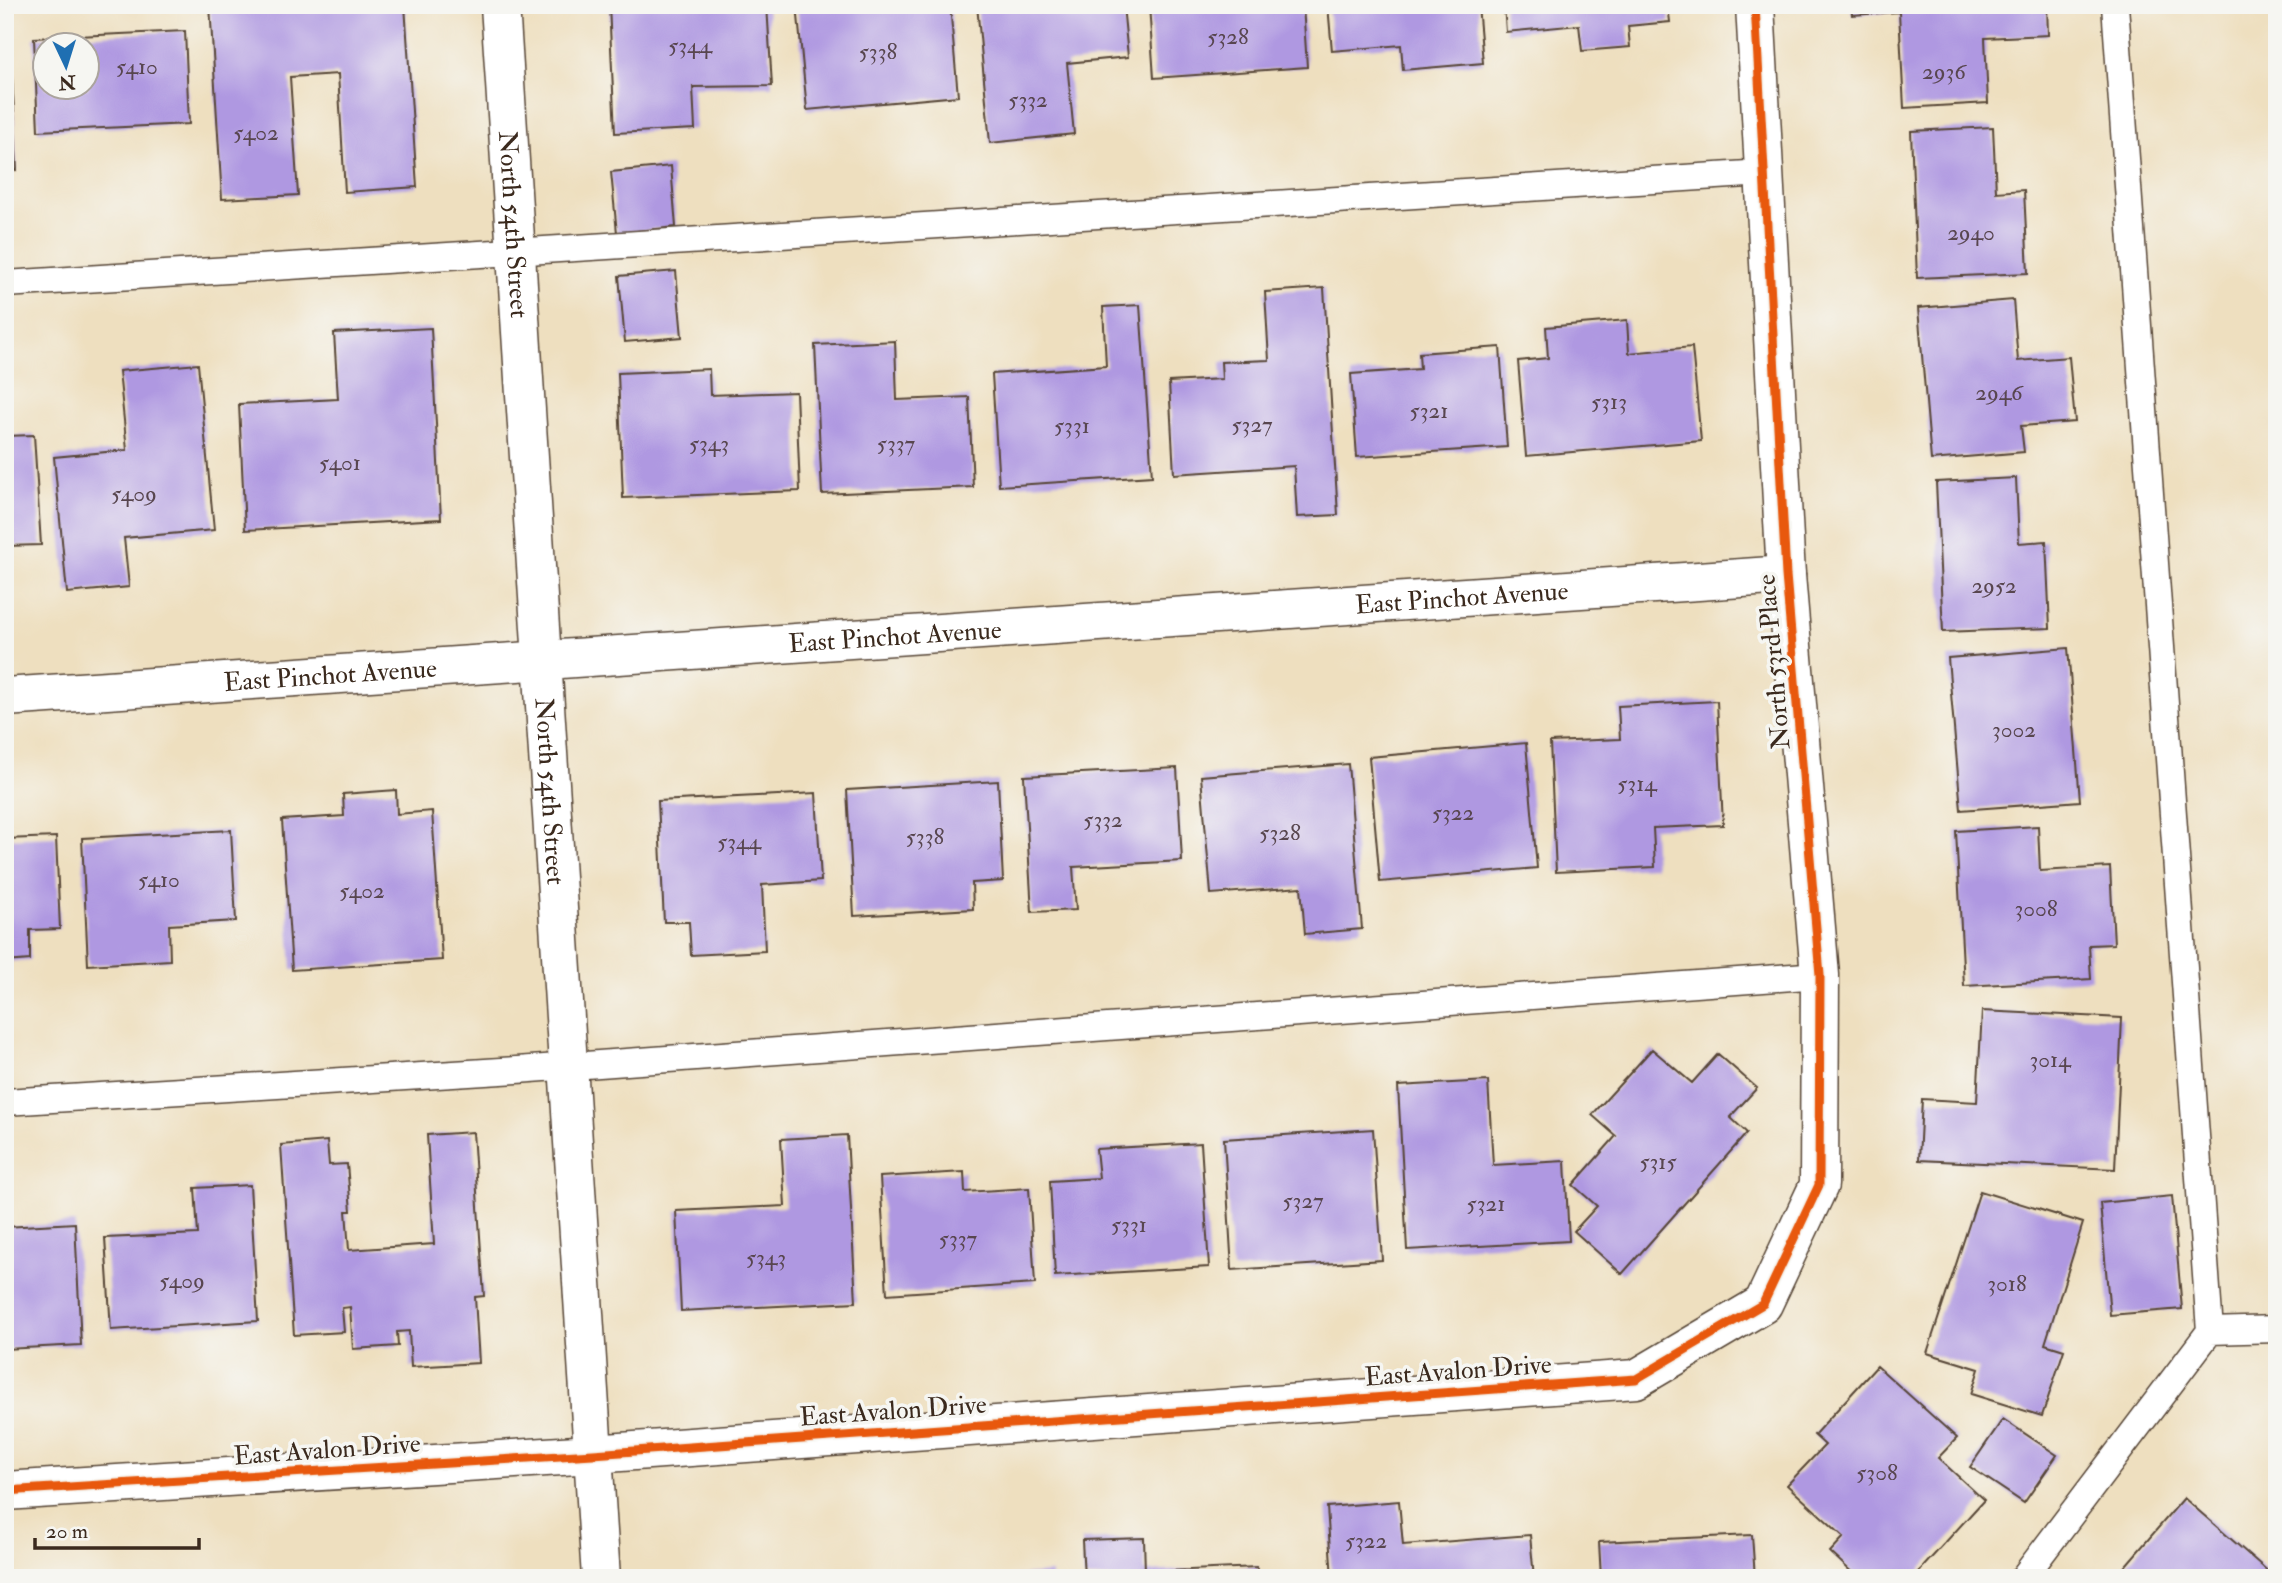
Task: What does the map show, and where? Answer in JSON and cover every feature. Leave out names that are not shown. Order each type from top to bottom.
[{"type":"street","name":"North 54th Street","points":[[500,5],[566,1067],[601,1578]]},
{"type":"street","name":"North 53rd Place","points":[[1755,5],[1786,575],[1820,975],[1819,1185],[1763,1304]]},
{"type":"street","name":"East Pinchot Avenue","points":[[5,697],[1786,575]]},
{"type":"street","name":"East Avalon Drive","points":[[5,1491],[593,1454],[1636,1379],[1763,1304]]},
{"type":"lane","points":[[2023,1578],[2210,1331],[2115,5]]},
{"type":"lane","points":[[5,285],[1764,173]]},
{"type":"lane","points":[[5,1102],[566,1067],[1820,975]]},
{"type":"lane","points":[[2210,1331],[2277,1329]]},
{"type":"building","points":[[210,5],[405,5],[417,187],[345,192],[338,74],[290,77],[298,195],[222,199]]},
{"type":"building","points":[[609,5],[767,5],[772,86],[693,87],[695,129],[615,133]]},
{"type":"building","points":[[797,5],[950,5],[958,96],[807,110]]},
{"type":"building","points":[[977,5],[1123,5],[1128,57],[1067,63],[1074,134],[990,143]]},
{"type":"building","points":[[1149,5],[1303,5],[1307,67],[1154,78]]},
{"type":"building","points":[[1328,5],[1478,5],[1483,63],[1403,70],[1401,45],[1332,51]]},
{"type":"building","points":[[1504,5],[1668,5],[1670,22],[1628,26],[1630,47],[1582,51],[1579,25],[1506,32]]},
{"type":"building","points":[[1851,5],[2047,5],[2048,35],[1985,38],[1988,103],[1904,108],[1899,12],[1852,15]]},
{"type":"building","points":[[185,31],[189,124],[38,131],[37,102],[102,102],[102,35]]},
{"type":"building","points":[[5,37],[10,37],[17,170],[5,171]]},
{"type":"building","points":[[1993,127],[1996,192],[2024,190],[2028,273],[1917,278],[1911,131]]},
{"type":"building","points":[[671,166],[676,227],[617,233],[611,172]]},
{"type":"building","points":[[676,271],[682,337],[625,342],[619,276]]},
{"type":"building","points":[[1324,288],[1338,515],[1297,517],[1294,466],[1174,474],[1169,382],[1222,379],[1221,362],[1269,360],[1265,292]]},
{"type":"building","points":[[2013,300],[2018,361],[2069,357],[2075,422],[2021,426],[2024,452],[1931,460],[1918,308]]},
{"type":"building","points":[[1140,305],[1152,476],[999,486],[992,374],[1106,366],[1103,307]]},
{"type":"building","points":[[1627,320],[1629,353],[1692,347],[1701,441],[1526,456],[1518,361],[1548,358],[1546,327]]},
{"type":"building","points":[[431,328],[441,519],[245,530],[239,404],[338,399],[334,333]]},
{"type":"building","points":[[895,341],[897,400],[969,397],[973,487],[822,494],[815,345]]},
{"type":"building","points":[[1500,347],[1507,447],[1357,457],[1351,374],[1420,369],[1419,353]]},
{"type":"building","points":[[198,364],[214,530],[124,538],[129,587],[67,593],[54,457],[127,450],[119,371]]},
{"type":"building","points":[[709,369],[710,395],[796,392],[800,491],[623,498],[618,373]]},
{"type":"building","points":[[34,435],[41,545],[5,546],[5,436]]},
{"type":"building","points":[[2016,478],[2019,543],[2046,541],[2050,628],[1943,632],[1936,482]]},
{"type":"building","points":[[2068,648],[2080,801],[1961,810],[1948,658]]},
{"type":"building","points":[[1717,701],[1723,825],[1653,828],[1655,867],[1556,872],[1550,742],[1620,739],[1618,706]]},
{"type":"building","points":[[1526,743],[1537,868],[1380,882],[1369,757]]},
{"type":"building","points":[[1348,764],[1362,929],[1305,934],[1301,887],[1211,894],[1201,776]]},
{"type":"building","points":[[1177,768],[1182,861],[1073,867],[1076,910],[1032,912],[1024,776]]},
{"type":"building","points":[[998,781],[1003,881],[972,883],[973,909],[854,916],[847,790]]},
{"type":"building","points":[[396,790],[397,814],[432,811],[442,960],[292,970],[282,820],[344,816],[343,794]]},
{"type":"building","points":[[816,793],[821,881],[762,885],[765,951],[691,955],[689,922],[664,922],[658,801]]},
{"type":"building","points":[[2038,826],[2040,871],[2110,867],[2114,944],[2089,945],[2091,979],[1964,986],[1956,831]]},
{"type":"building","points":[[231,830],[236,921],[169,925],[170,960],[88,965],[82,838]]},
{"type":"building","points":[[56,837],[60,929],[30,930],[30,960],[5,962],[5,839]]},
{"type":"building","points":[[1982,1011],[2122,1018],[2115,1169],[1919,1160],[1922,1099],[1977,1102]]},
{"type":"building","points":[[1652,1049],[1692,1083],[1718,1054],[1757,1088],[1730,1117],[1747,1133],[1622,1274],[1574,1231],[1597,1206],[1573,1185],[1616,1136],[1592,1115]]},
{"type":"building","points":[[1488,1081],[1493,1165],[1565,1161],[1569,1241],[1407,1250],[1398,1086]]},
{"type":"building","points":[[1373,1129],[1382,1260],[1232,1270],[1224,1139]]},
{"type":"building","points":[[473,1132],[484,1296],[475,1297],[479,1363],[411,1367],[409,1331],[397,1332],[398,1346],[353,1349],[350,1307],[342,1308],[344,1332],[294,1335],[281,1145],[327,1141],[329,1165],[347,1164],[351,1211],[346,1211],[349,1250],[434,1244],[427,1135]]},
{"type":"building","points":[[847,1135],[856,1302],[681,1311],[676,1211],[785,1206],[781,1139]]},
{"type":"building","points":[[1201,1143],[1209,1267],[1055,1276],[1050,1181],[1099,1178],[1096,1149]]},
{"type":"building","points":[[964,1172],[965,1192],[1029,1188],[1035,1284],[887,1294],[880,1177]]},
{"type":"building","points":[[250,1185],[258,1321],[111,1330],[105,1238],[198,1234],[195,1188]]},
{"type":"building","points":[[1980,1191],[2083,1223],[2045,1344],[2064,1350],[2042,1416],[1971,1394],[1979,1369],[1927,1353]]},
{"type":"building","points":[[2172,1196],[2182,1309],[2110,1315],[2100,1203]]},
{"type":"building","points":[[75,1223],[81,1345],[5,1349],[5,1227]]},
{"type":"building","points":[[1877,1366],[1957,1438],[1938,1458],[1984,1500],[1913,1578],[1858,1578],[1830,1552],[1844,1537],[1787,1485],[1825,1445],[1814,1435]]},
{"type":"building","points":[[2003,1419],[2057,1455],[2024,1503],[1970,1467]]},
{"type":"building","points":[[2184,1498],[2270,1573],[2266,1578],[2126,1578],[2120,1572]]},
{"type":"building","points":[[1399,1501],[1403,1545],[1530,1535],[1534,1578],[1332,1578],[1327,1507]]},
{"type":"building","points":[[1752,1535],[1755,1578],[1601,1578],[1599,1542]]},
{"type":"building","points":[[1144,1538],[1145,1572],[1257,1567],[1258,1578],[1084,1578],[1082,1540]]},
{"type":"building","points":[[1051,1573],[1051,1578],[1011,1578],[1011,1576]]},
{"type":"cycle path","points":[[5,1491],[593,1454],[1636,1379],[1763,1304],[1819,1185],[1820,975],[1786,575],[1755,5]]}]
